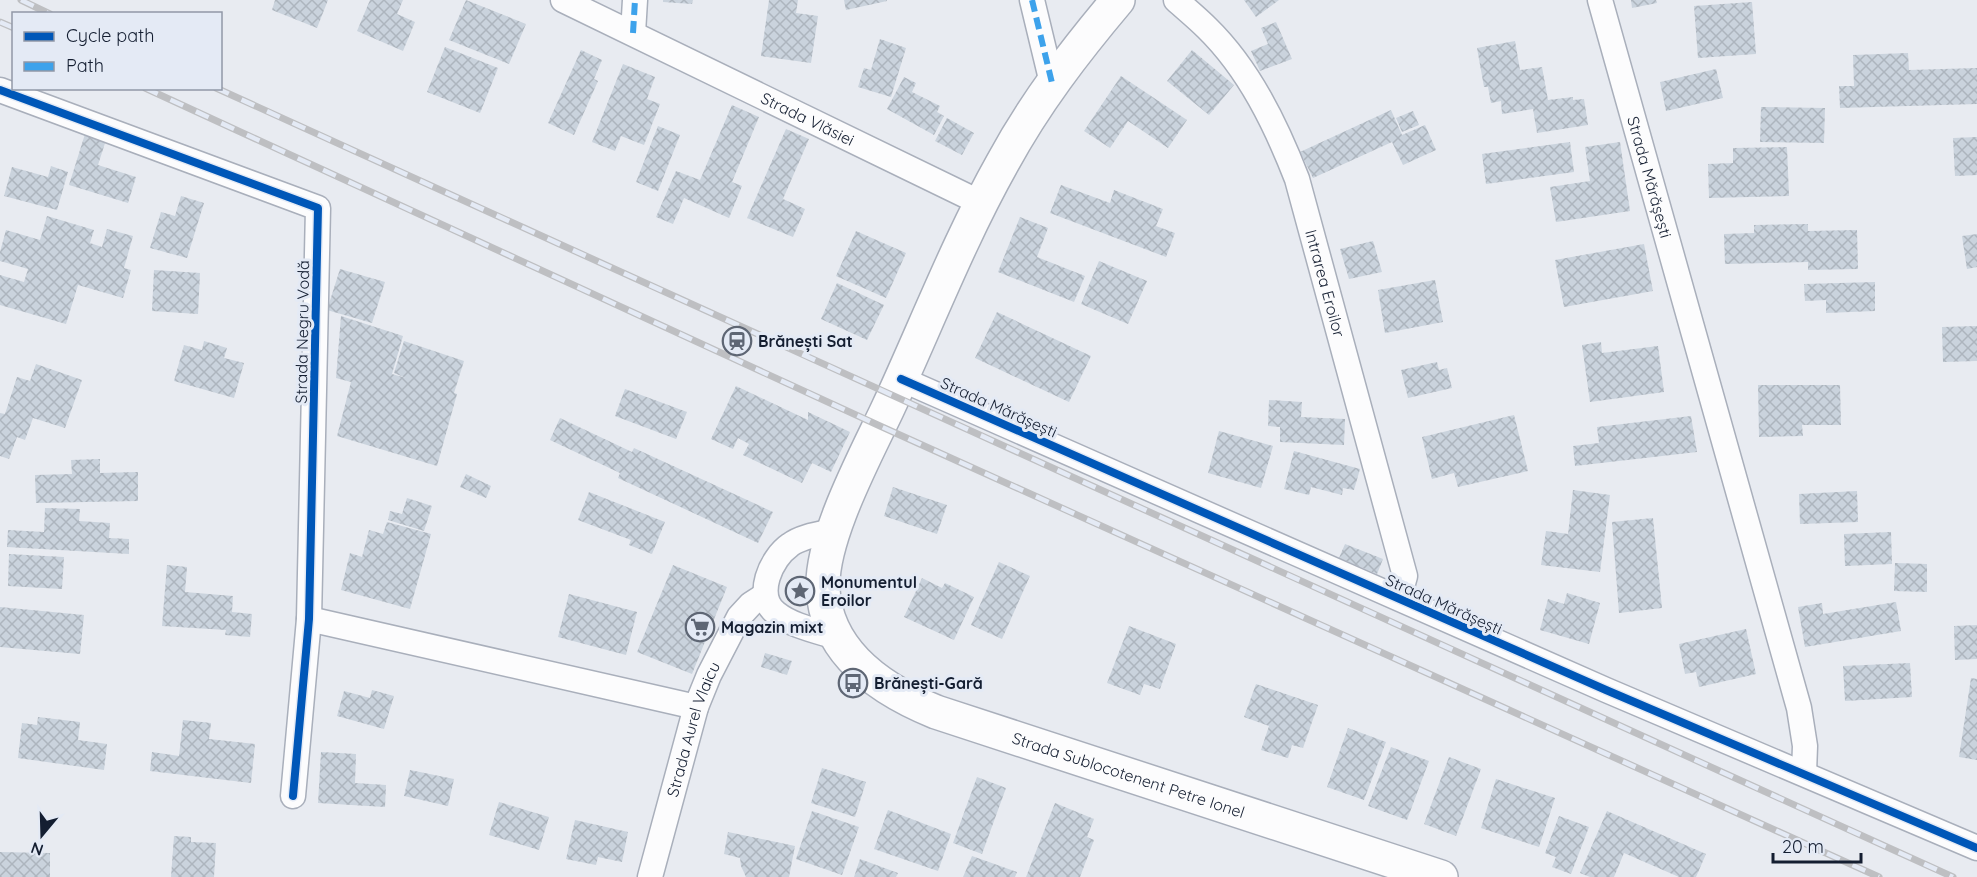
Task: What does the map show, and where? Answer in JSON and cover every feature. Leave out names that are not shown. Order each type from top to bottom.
[{"type":"main road","name":"Strada Sublocotenent Petre Ionel","points":[[1119,0],[1052,83],[1003,162],[981,203],[834,531],[825,564],[823,590],[829,620],[836,637],[858,665],[891,690],[936,712],[1441,877]]},
{"type":"street","name":"Strada Vlăsiei","points":[[563,0],[981,203]]},
{"type":"street","points":[[633,33],[635,0]]},
{"type":"street","points":[[1032,0],[1052,83]]},
{"type":"street","name":"Intrarea Eroilor","points":[[1176,0],[1208,29],[1247,77],[1280,135],[1297,178],[1405,576],[1399,598]]},
{"type":"street","name":"Strada Mărășești","points":[[1600,0],[1799,708],[1805,746],[1804,773]]},
{"type":"street","name":"Strada Negru Vodă","points":[[0,90],[318,208],[309,619],[293,796]]},
{"type":"street","name":"Strada Mărășești","points":[[901,379],[1606,690],[1977,848]]},
{"type":"street","points":[[834,531],[806,537],[790,545],[780,555],[769,576],[765,585],[765,595],[768,604],[782,618],[836,637]]},
{"type":"street","name":"Strada Aurel Vlaicu","points":[[650,877],[696,707],[709,675],[740,617],[751,604],[765,595]]},
{"type":"street","points":[[309,619],[696,707]]},
{"type":"building","points":[[275,0],[328,0],[317,28],[272,10]]},
{"type":"building","points":[[370,0],[403,0],[397,14],[415,22],[403,51],[357,31]]},
{"type":"building","points":[[466,0],[526,24],[509,64],[449,40]]},
{"type":"building","points":[[663,0],[693,0],[692,4],[663,2]]},
{"type":"building","points":[[769,0],[798,0],[796,13],[818,16],[811,63],[761,56]]},
{"type":"building","points":[[844,0],[887,0],[887,1],[846,10]]},
{"type":"building","points":[[1244,0],[1279,0],[1256,17]]},
{"type":"building","points":[[1631,0],[1656,0],[1657,3],[1632,8]]},
{"type":"building","points":[[1752,2],[1756,54],[1698,58],[1694,6]]},
{"type":"building","points":[[1276,22],[1292,59],[1260,71],[1251,51],[1268,44],[1261,28]]},
{"type":"building","points":[[880,39],[906,48],[891,97],[858,87],[864,68],[871,70]]},
{"type":"building","points":[[1515,41],[1520,70],[1542,67],[1548,100],[1573,97],[1573,100],[1584,99],[1588,125],[1537,133],[1533,109],[1502,114],[1501,101],[1491,103],[1488,87],[1484,87],[1477,48]]},
{"type":"building","points":[[445,47],[498,68],[480,113],[427,92]]},
{"type":"building","points":[[581,50],[602,60],[594,79],[598,81],[574,135],[548,123]]},
{"type":"building","points":[[1192,50],[1234,85],[1209,115],[1167,81]]},
{"type":"building","points":[[1908,53],[1909,70],[1977,68],[1977,104],[1840,108],[1839,86],[1854,86],[1853,55]]},
{"type":"building","points":[[623,64],[655,77],[647,99],[660,104],[644,145],[621,136],[615,151],[592,142]]},
{"type":"building","points":[[1716,69],[1723,98],[1666,111],[1660,82]]},
{"type":"building","points":[[1121,76],[1187,120],[1168,148],[1128,121],[1110,148],[1084,131]]},
{"type":"building","points":[[904,77],[916,83],[912,92],[940,106],[937,112],[944,116],[934,135],[887,109]]},
{"type":"building","points":[[732,105],[759,117],[732,182],[742,186],[729,218],[684,198],[673,224],[656,217],[676,171],[700,180]]},
{"type":"building","points":[[1761,107],[1825,108],[1824,143],[1760,142]]},
{"type":"building","points":[[1391,110],[1402,135],[1425,125],[1436,150],[1403,165],[1392,142],[1313,178],[1300,152]]},
{"type":"building","points":[[1413,111],[1419,125],[1402,132],[1396,118]]},
{"type":"building","points":[[947,118],[974,133],[962,155],[935,141]]},
{"type":"building","points":[[658,126],[680,135],[658,191],[636,182]]},
{"type":"building","points":[[786,129],[809,139],[783,199],[805,209],[793,237],[747,218]]},
{"type":"building","points":[[85,134],[106,140],[98,165],[136,177],[128,203],[69,185]]},
{"type":"building","points":[[1977,137],[1977,175],[1955,176],[1953,138]]},
{"type":"building","points":[[1570,142],[1574,172],[1486,184],[1482,154]]},
{"type":"building","points":[[1620,142],[1630,211],[1556,222],[1550,187],[1590,181],[1585,147]]},
{"type":"building","points":[[1787,147],[1789,196],[1709,198],[1708,164],[1733,163],[1733,148]]},
{"type":"building","points":[[51,166],[68,172],[57,210],[4,196],[12,167],[48,177]]},
{"type":"building","points":[[1061,185],[1110,203],[1114,190],[1163,209],[1156,226],[1175,233],[1166,257],[1050,213]]},
{"type":"building","points":[[181,196],[204,203],[187,258],[150,248],[161,212],[175,216]]},
{"type":"building","points":[[47,216],[94,230],[90,243],[102,247],[107,229],[133,236],[124,268],[131,270],[123,298],[78,285],[66,324],[0,305],[0,275],[24,282],[28,269],[0,261],[6,230],[40,240]]},
{"type":"building","points":[[1020,217],[1048,228],[1037,257],[1085,276],[1074,302],[998,272]]},
{"type":"building","points":[[1808,224],[1808,231],[1857,230],[1858,269],[1808,270],[1808,262],[1725,264],[1724,234],[1754,233],[1754,225]]},
{"type":"building","points":[[856,231],[906,253],[886,298],[836,276]]},
{"type":"building","points":[[1977,234],[1977,267],[1967,269],[1962,236]]},
{"type":"building","points":[[1373,241],[1382,272],[1349,279],[1340,249]]},
{"type":"building","points":[[1644,244],[1653,291],[1564,307],[1555,260]]},
{"type":"building","points":[[1099,261],[1147,281],[1128,324],[1081,304]]},
{"type":"building","points":[[340,269],[385,282],[372,323],[327,310]]},
{"type":"building","points":[[154,270],[200,273],[198,314],[152,311]]},
{"type":"building","points":[[1435,280],[1443,322],[1385,333],[1378,290]]},
{"type":"building","points":[[1875,282],[1875,311],[1826,313],[1826,300],[1805,301],[1804,284]]},
{"type":"building","points":[[837,283],[884,305],[867,340],[821,319]]},
{"type":"building","points":[[997,312],[1091,356],[1069,402],[975,358]]},
{"type":"building","points":[[341,316],[403,336],[392,374],[406,378],[394,373],[404,341],[464,361],[437,466],[337,436],[351,382],[336,378]]},
{"type":"building","points":[[1977,326],[1977,361],[1943,362],[1942,327]]},
{"type":"building","points":[[204,341],[227,348],[224,358],[244,363],[234,398],[174,381],[184,345],[202,350]]},
{"type":"building","points":[[1601,342],[1602,353],[1658,346],[1664,392],[1590,402],[1582,345]]},
{"type":"building","points":[[1437,362],[1439,370],[1447,368],[1452,388],[1408,398],[1401,370]]},
{"type":"building","points":[[36,364],[82,380],[65,428],[33,418],[25,440],[17,437],[9,459],[0,456],[0,413],[5,414],[17,377],[30,381]]},
{"type":"building","points":[[1758,385],[1840,385],[1841,425],[1802,425],[1803,436],[1759,437]]},
{"type":"building","points":[[736,386],[808,420],[808,412],[850,432],[831,472],[812,463],[802,483],[743,455],[749,444],[738,438],[733,449],[711,439]]},
{"type":"building","points":[[625,389],[687,412],[676,439],[615,416]]},
{"type":"building","points":[[1269,400],[1302,402],[1301,417],[1345,419],[1344,445],[1280,442],[1280,427],[1268,426]]},
{"type":"building","points":[[1514,415],[1528,471],[1458,487],[1454,473],[1432,479],[1422,437]]},
{"type":"building","points":[[1691,416],[1697,452],[1575,466],[1573,446],[1599,443],[1597,427]]},
{"type":"building","points":[[560,418],[632,452],[634,448],[773,512],[758,543],[618,478],[620,473],[550,440]]},
{"type":"building","points":[[1219,431],[1273,446],[1261,488],[1208,473]]},
{"type":"building","points":[[1294,451],[1360,469],[1354,490],[1343,488],[1342,495],[1311,487],[1309,495],[1284,489]]},
{"type":"building","points":[[100,459],[100,473],[138,472],[138,501],[36,503],[35,475],[72,474],[71,460]]},
{"type":"building","points":[[466,474],[491,486],[486,498],[460,487]]},
{"type":"building","points":[[893,487],[947,505],[937,534],[884,516]]},
{"type":"building","points":[[1573,490],[1610,495],[1600,572],[1541,565],[1546,531],[1568,534]]},
{"type":"building","points":[[1857,491],[1858,522],[1800,524],[1799,494]]},
{"type":"building","points":[[589,492],[665,522],[652,554],[629,545],[631,540],[578,520]]},
{"type":"building","points":[[407,498],[432,506],[424,531],[388,520],[390,511],[402,514]]},
{"type":"building","points":[[45,508],[80,509],[79,521],[110,523],[109,538],[129,539],[129,554],[7,547],[8,530],[44,532]]},
{"type":"building","points":[[1653,518],[1662,608],[1619,613],[1612,522]]},
{"type":"building","points":[[387,522],[431,534],[410,609],[341,590],[350,553],[362,557],[369,530],[383,534]]},
{"type":"building","points":[[1891,532],[1892,564],[1845,566],[1844,534]]},
{"type":"building","points":[[1345,544],[1383,559],[1377,574],[1339,558]]},
{"type":"building","points":[[9,554],[64,557],[62,589],[8,586]]},
{"type":"building","points":[[999,562],[1030,576],[1002,639],[971,625]]},
{"type":"building","points":[[1895,563],[1927,564],[1927,592],[1894,591]]},
{"type":"building","points":[[167,565],[187,567],[185,592],[233,596],[232,612],[252,614],[250,637],[225,635],[226,630],[162,626]]},
{"type":"building","points":[[673,565],[727,587],[692,674],[637,652]]},
{"type":"building","points":[[922,578],[942,588],[945,583],[974,597],[954,640],[904,617]]},
{"type":"building","points":[[1567,593],[1600,603],[1589,644],[1540,630],[1548,599],[1564,604]]},
{"type":"building","points":[[569,594],[637,612],[626,655],[558,637]]},
{"type":"building","points":[[1896,602],[1901,631],[1805,647],[1798,607],[1822,603],[1823,614]]},
{"type":"building","points":[[0,607],[84,615],[80,654],[0,647]]},
{"type":"building","points":[[1977,625],[1977,659],[1955,660],[1954,626]]},
{"type":"building","points":[[1129,626],[1176,644],[1160,689],[1144,684],[1140,695],[1107,683]]},
{"type":"building","points":[[1746,629],[1756,674],[1699,687],[1696,672],[1685,674],[1679,644]]},
{"type":"building","points":[[765,653],[792,661],[787,675],[761,667]]},
{"type":"building","points":[[1910,663],[1912,697],[1845,701],[1843,666]]},
{"type":"building","points":[[1971,678],[1977,679],[1977,760],[1959,757]]},
{"type":"building","points":[[1256,684],[1318,705],[1303,748],[1292,745],[1288,758],[1261,750],[1269,726],[1244,717]]},
{"type":"building","points":[[372,690],[394,696],[384,729],[337,716],[344,691],[370,698]]},
{"type":"building","points":[[38,717],[80,722],[78,740],[107,744],[104,770],[18,758],[22,723],[37,725]]},
{"type":"building","points":[[183,720],[211,723],[209,739],[255,744],[251,783],[150,771],[152,752],[179,756]]},
{"type":"building","points":[[1348,728],[1386,742],[1364,800],[1327,787]]},
{"type":"building","points":[[1391,747],[1429,761],[1407,820],[1368,806]]},
{"type":"building","points":[[321,752],[356,754],[355,783],[386,785],[385,807],[318,803]]},
{"type":"building","points":[[1449,757],[1481,769],[1456,836],[1424,824]]},
{"type":"building","points":[[822,768],[866,782],[855,817],[811,803]]},
{"type":"building","points":[[410,770],[454,779],[448,806],[404,796]]},
{"type":"building","points":[[977,777],[1006,788],[982,854],[953,843]]},
{"type":"building","points":[[1496,779],[1555,798],[1539,847],[1481,828]]},
{"type":"building","points":[[499,802],[549,817],[539,850],[489,835]]},
{"type":"building","points":[[1055,803],[1094,819],[1087,837],[1094,840],[1080,877],[1026,877]]},
{"type":"building","points":[[888,810],[951,834],[938,871],[874,849]]},
{"type":"building","points":[[812,811],[859,827],[842,875],[796,859]]},
{"type":"building","points":[[1607,811],[1706,854],[1696,877],[1679,877],[1624,853],[1614,877],[1590,877],[1580,873]]},
{"type":"building","points":[[1559,816],[1589,827],[1571,874],[1552,867],[1556,857],[1545,853]]},
{"type":"building","points":[[575,820],[628,832],[622,862],[598,857],[596,865],[566,859]]},
{"type":"building","points":[[728,832],[795,846],[789,877],[746,877],[740,858],[724,854]]},
{"type":"building","points":[[174,836],[191,837],[191,842],[216,843],[214,877],[171,877]]},
{"type":"building","points":[[0,852],[50,853],[50,877],[0,877]]},
{"type":"building","points":[[972,856],[1017,872],[1015,877],[963,877]]},
{"type":"building","points":[[860,859],[898,873],[896,877],[854,877]]},
{"type":"railway","points":[[21,0],[46,12]]},
{"type":"railway","points":[[0,22],[12,27]]},
{"type":"railway","points":[[149,90],[880,426],[1879,877]]},
{"type":"railway","points":[[220,90],[1953,877]]},
{"type":"marked path","points":[[633,33],[635,0]]},
{"type":"marked path","points":[[1032,0],[1052,83]]},
{"type":"cycle path","points":[[0,90],[318,208],[309,619],[293,796]]},
{"type":"cycle path","points":[[901,379],[1606,690],[1977,848]]},
{"type":"place","name":"Brănești Sat","points":[[737,341]]},
{"type":"place","name":"Monumentul Eroilor","points":[[800,591]]},
{"type":"place","name":"Magazin mixt","points":[[700,627]]},
{"type":"place","name":"Brănești-Gară","points":[[853,683]]}]
